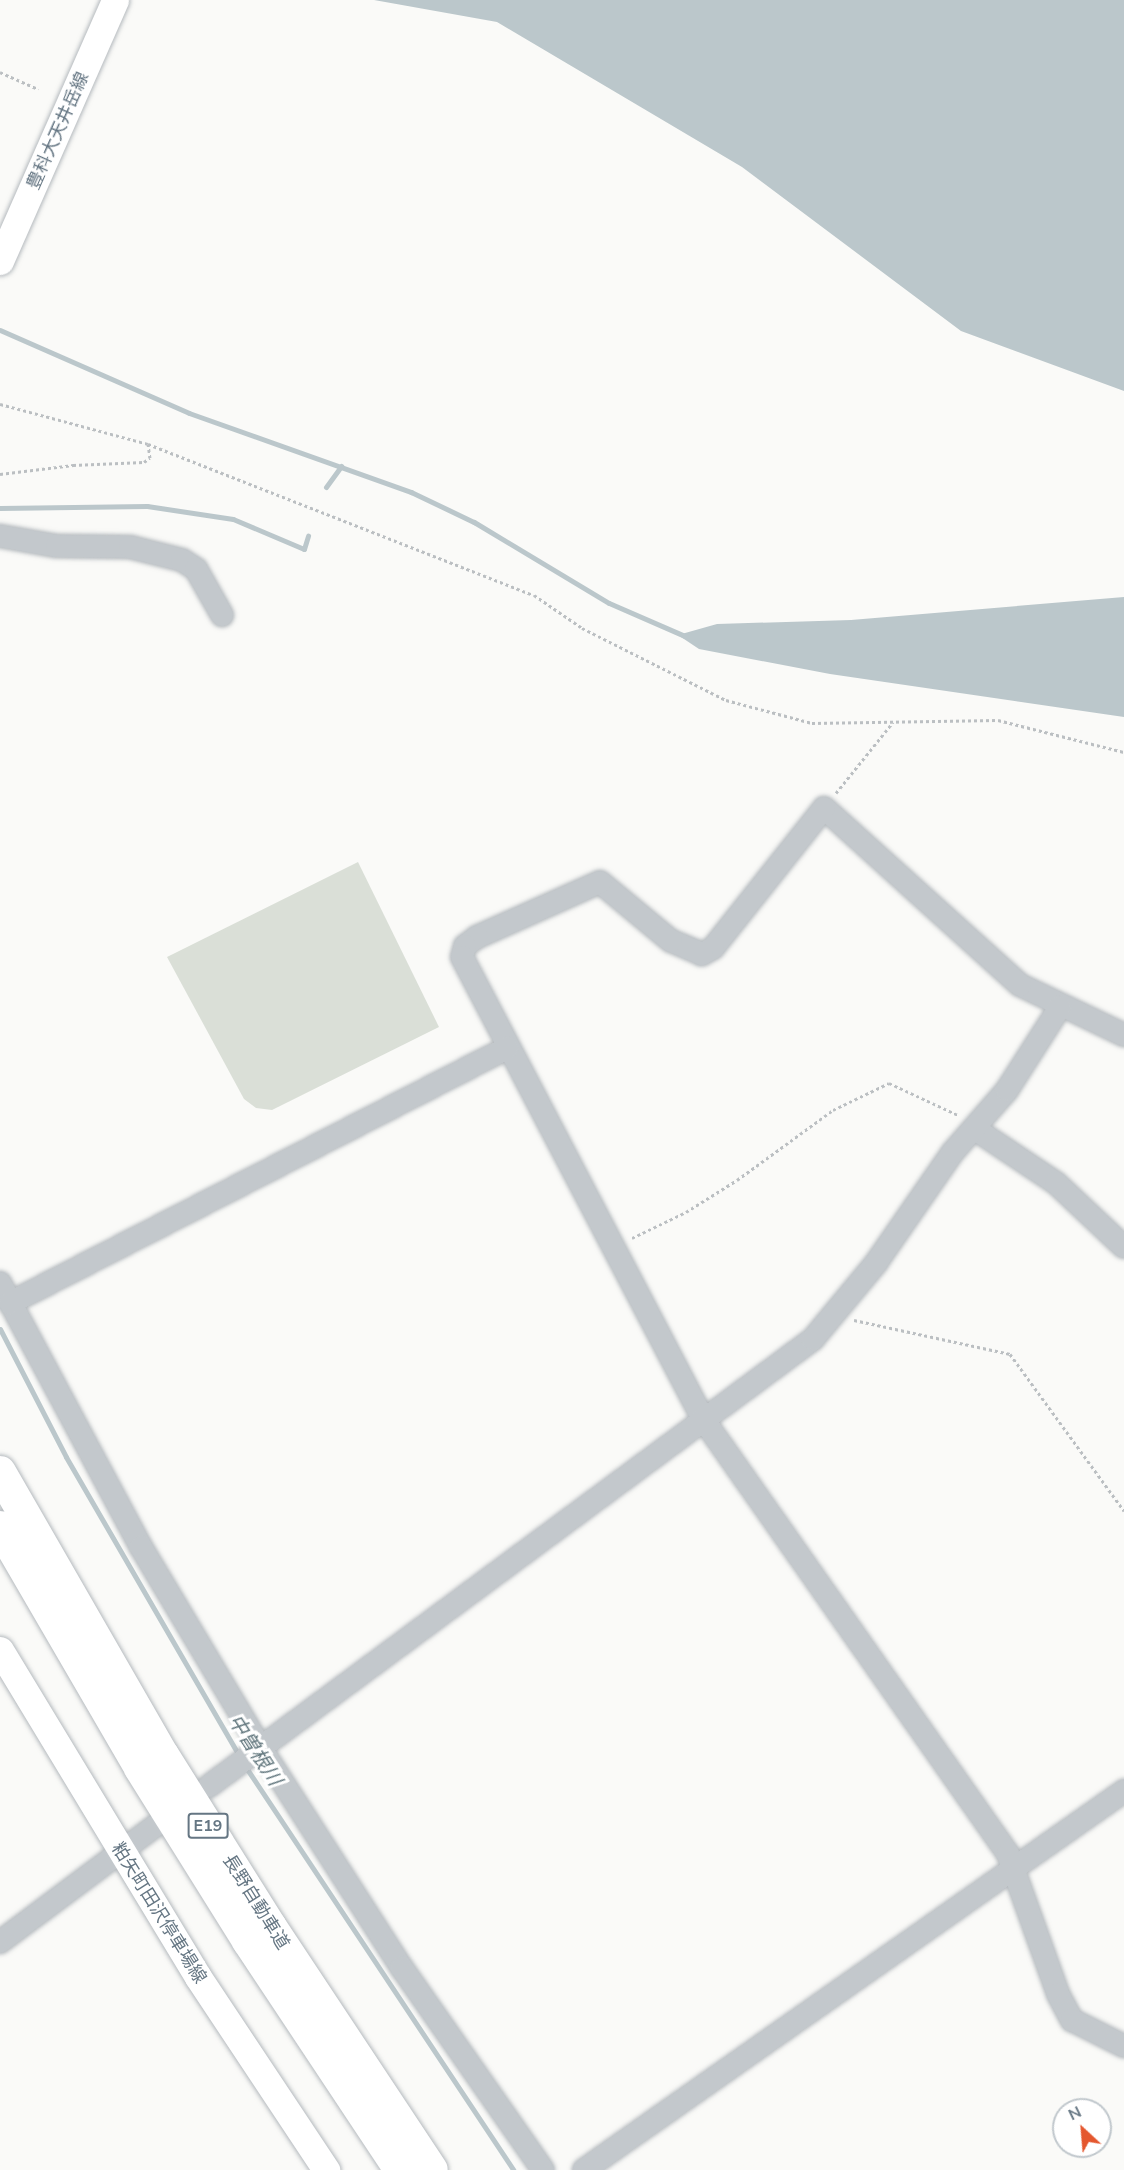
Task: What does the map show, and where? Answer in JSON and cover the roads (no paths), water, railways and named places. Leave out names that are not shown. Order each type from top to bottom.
[{"type":"highway","name":"長野自動車道","points":[[0,1472],[163,1755],[277,1937],[432,2170]]},
{"type":"highway","name":"長野自動車道","points":[[0,1527],[140,1768],[248,1941],[400,2170]]},
{"type":"main road","name":"豊科大天井岳線","points":[[0,261],[115,0]]},
{"type":"main road","name":"粕矢町田沢停車場線","points":[[0,1650],[121,1852],[326,2170]]},
{"type":"street","points":[[0,536],[57,546],[130,547],[182,560],[196,569],[222,615]]},
{"type":"street","points":[[1124,1035],[1060,1007],[1020,985],[988,960],[824,808],[713,948],[702,954],[671,941],[600,882],[537,907],[465,946],[462,957],[507,1048],[518,1061],[703,1419],[1008,1854],[1058,1994],[1072,2020],[1124,2046]]},
{"type":"street","points":[[209,1786],[813,1339],[834,1316],[953,1152],[1007,1090],[1060,1007]]},
{"type":"street","points":[[507,1048],[5,1293],[141,1547],[258,1749],[402,1968],[543,2170]]},
{"type":"street","points":[[975,1129],[1056,1183],[1124,1247]]},
{"type":"street","points":[[584,2170],[1124,1791]]},
{"type":"street","points":[[0,1942],[154,1827]]},
{"type":"waterway","points":[[0,330],[189,413],[411,492],[474,522],[609,603],[685,636]]},
{"type":"waterway","points":[[326,487],[341,466]]},
{"type":"waterway","points":[[0,508],[147,506],[233,519],[304,549],[308,536]]},
{"type":"waterway","name":"中曽根川","points":[[0,1329],[66,1457],[239,1756]]},
{"type":"waterway","name":"中曽根川","points":[[245,1766],[513,2170]]}]
